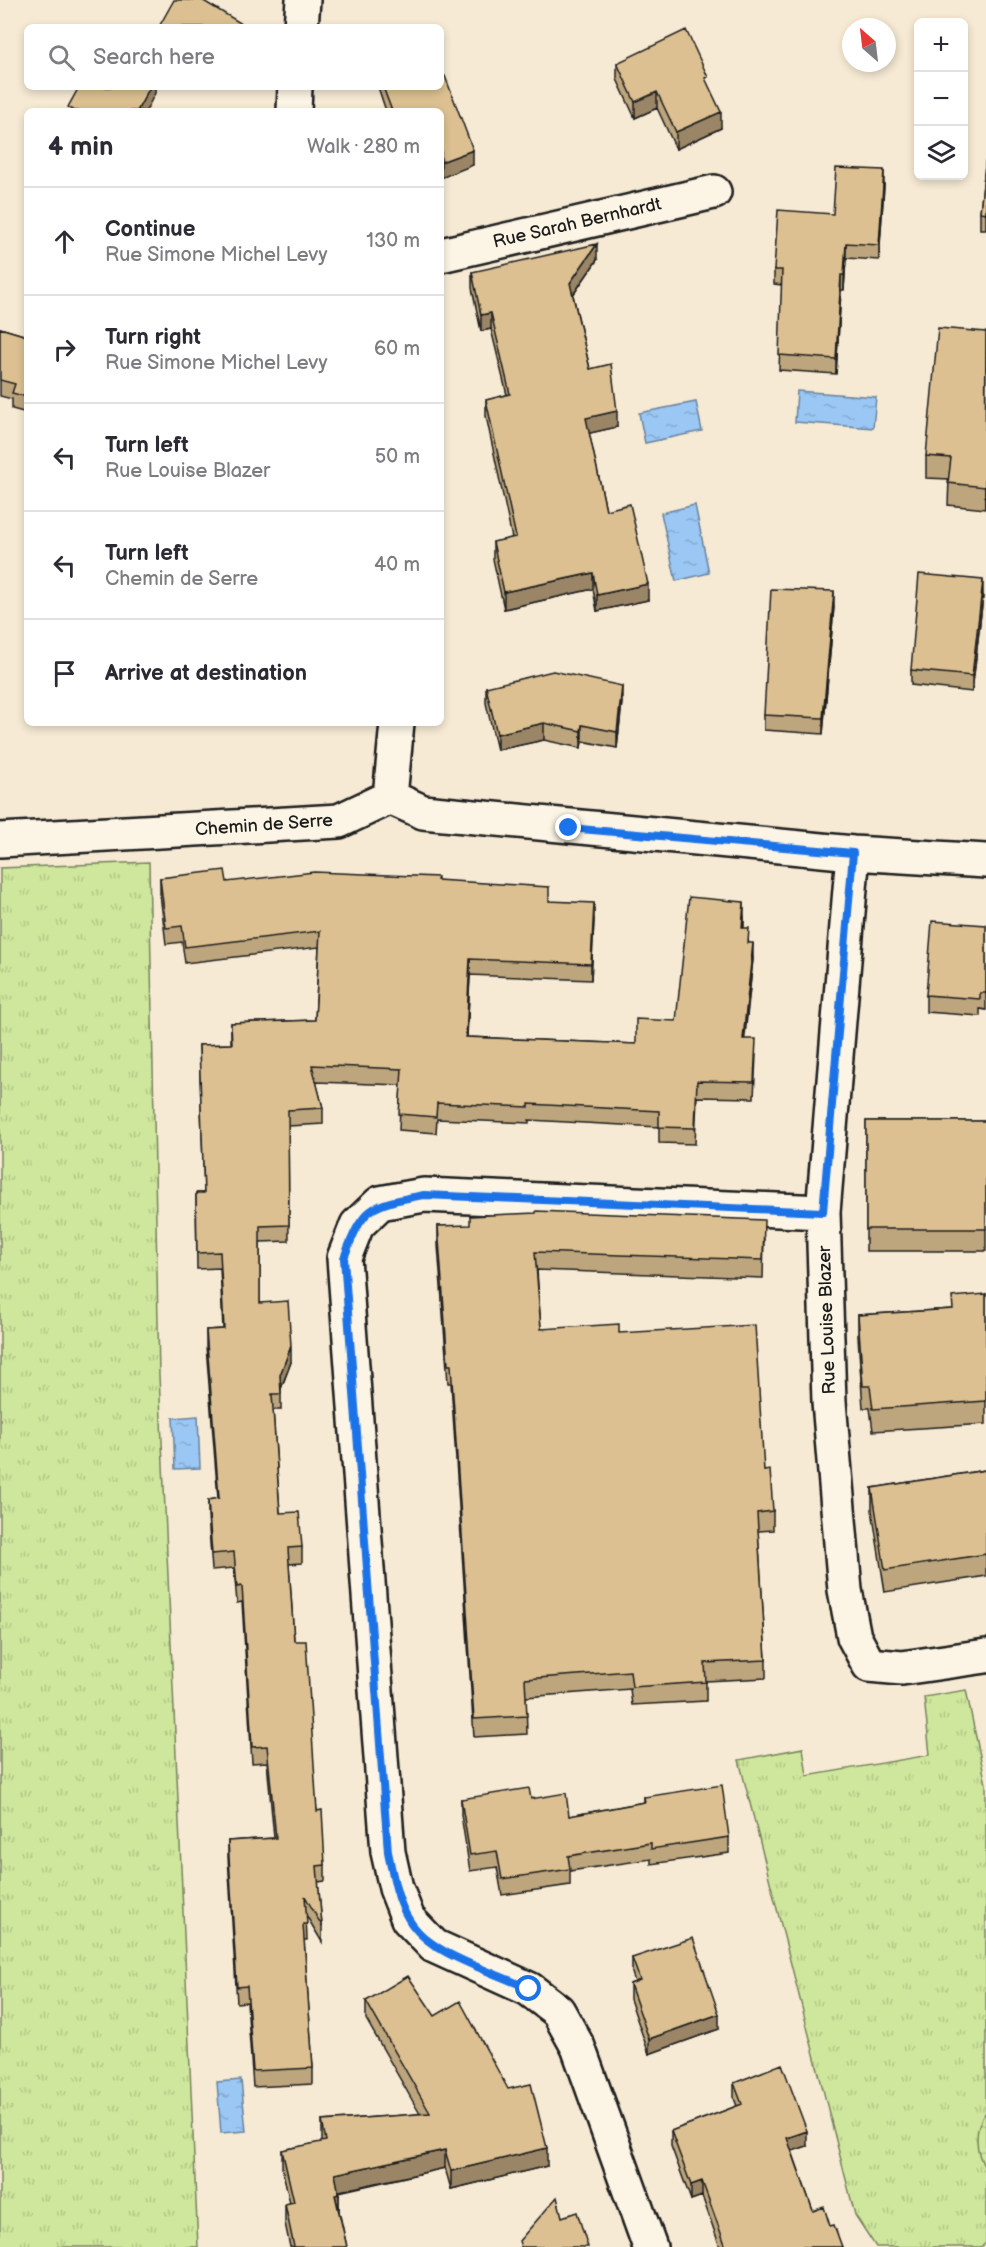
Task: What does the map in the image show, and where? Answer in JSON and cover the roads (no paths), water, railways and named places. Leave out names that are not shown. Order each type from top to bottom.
[{"type":"street","points":[[301,24],[303,0]]},
{"type":"street","points":[[294,108],[295,90]]},
{"type":"street","name":"Rue Sarah Bernhardt","points":[[444,254],[714,192]]},
{"type":"street","points":[[397,726],[390,797],[423,812],[853,853],[986,861]]},
{"type":"street","name":"Chemin de Serre","points":[[0,840],[339,821],[390,797]]},
{"type":"street","name":"Rue Louise Blazer","points":[[853,853],[823,1212],[829,1402],[845,1590],[854,1637],[869,1665],[902,1668],[986,1656]]},
{"type":"street","points":[[650,2247],[578,2047],[558,2011],[529,1989],[434,1946],[408,1919],[396,1888],[388,1852],[344,1258],[357,1225],[380,1203],[424,1195],[823,1212]]},
{"type":"water","points":[[797,391],[876,397],[873,428],[795,422]]},
{"type":"water","points":[[696,402],[702,431],[645,443],[639,413]]},
{"type":"water","points":[[695,505],[709,573],[676,581],[661,513]]},
{"type":"water","points":[[198,1416],[200,1468],[175,1469],[173,1418]]},
{"type":"water","points":[[241,2080],[246,2131],[221,2133],[217,2082]]}]
